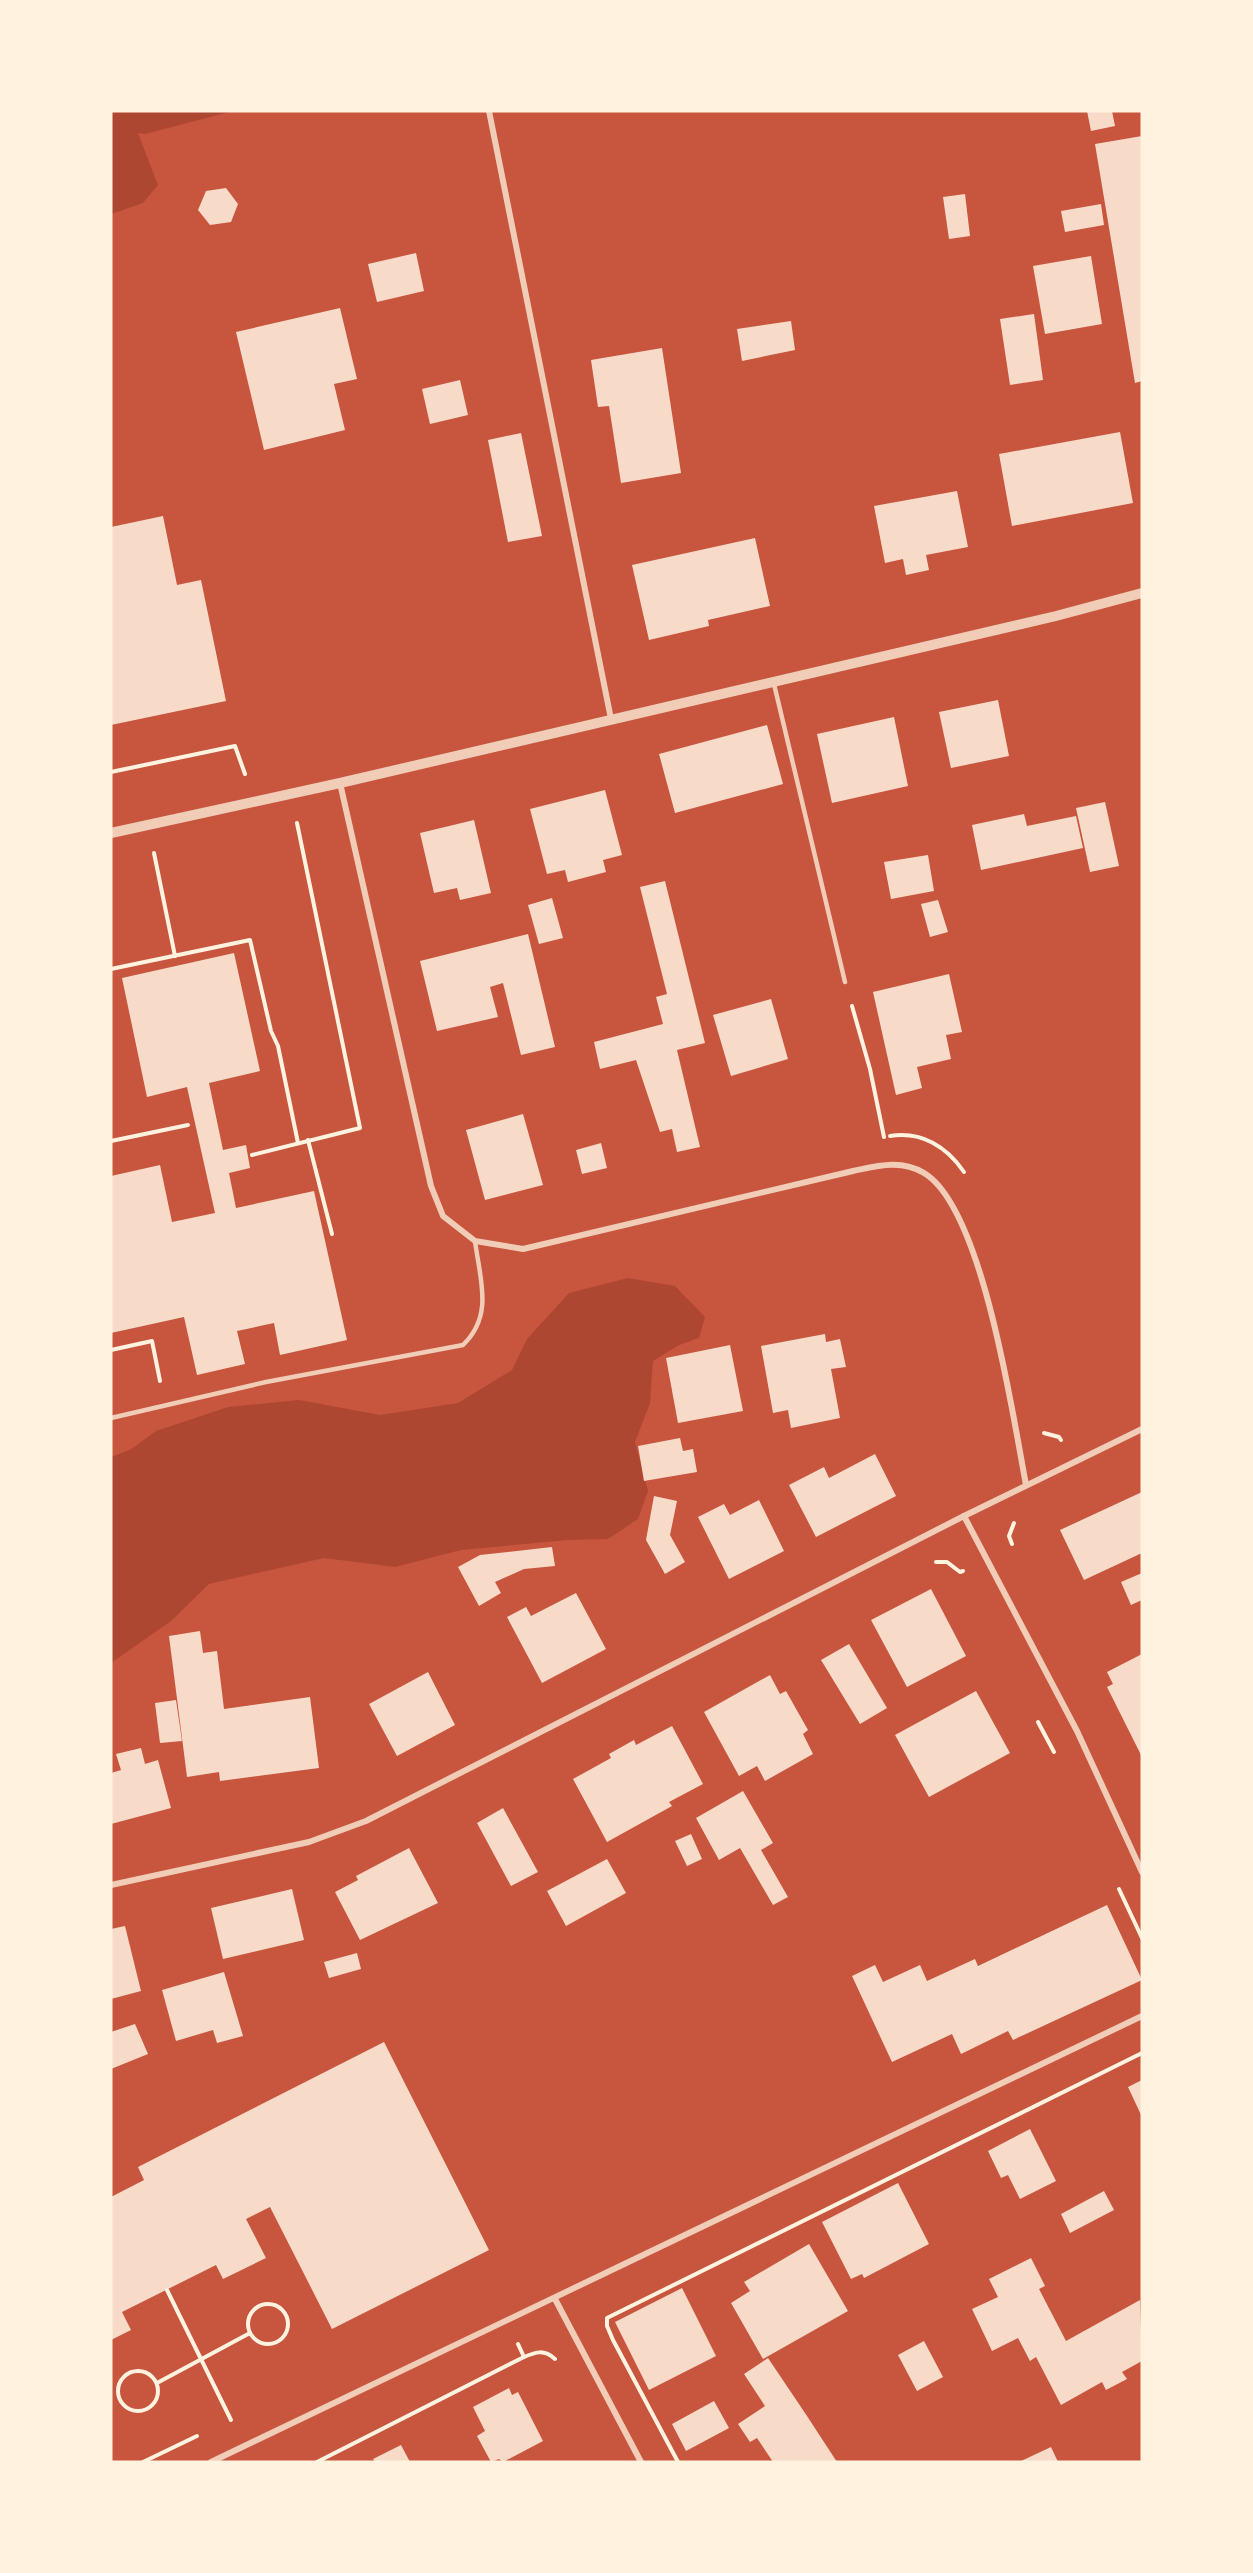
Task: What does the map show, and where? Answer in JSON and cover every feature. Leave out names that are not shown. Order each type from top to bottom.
[{"type":"street","points":[[489,111],[611,719]]},
{"type":"street","points":[[111,833],[340,783],[1142,593]]},
{"type":"street","points":[[340,783],[431,1186],[443,1216],[475,1241],[523,1249],[549,1245],[887,1164],[904,1165],[923,1172],[940,1185],[958,1212],[973,1252],[998,1345],[1026,1485]]},
{"type":"street","points":[[111,1884],[309,1842],[366,1821],[964,1516],[1142,1429]]},
{"type":"street","points":[[964,1516],[1077,1731],[1142,1872]]},
{"type":"street","points":[[211,2462],[1142,2016]]},
{"type":"street","points":[[555,2299],[641,2462]]},
{"type":"lane","points":[[774,681],[845,982]]},
{"type":"lane","points":[[111,1418],[266,1382],[463,1345],[480,1324],[484,1309],[475,1241]]},
{"type":"path","points":[[252,1155],[360,1128],[297,823]]},
{"type":"path","points":[[154,852],[175,956]]},
{"type":"path","points":[[111,969],[250,940],[271,1031],[278,1046],[298,1143]]},
{"type":"path","points":[[845,982],[870,1070],[884,1137]]},
{"type":"path","points":[[111,1141],[188,1125]]},
{"type":"path","points":[[875,1139],[903,1134],[918,1136],[947,1151],[967,1177]]},
{"type":"path","points":[[308,1140],[332,1234]]},
{"type":"path","points":[[111,1350],[152,1341],[165,1406]]},
{"type":"path","points":[[1041,1431],[1059,1437],[1072,1463]]},
{"type":"path","points":[[1012,1546],[1009,1536],[1016,1519]]},
{"type":"path","points":[[960,1572],[966,1582]]},
{"type":"path","points":[[1034,1714],[1055,1755]]},
{"type":"path","points":[[1116,1884],[1142,1938]]},
{"type":"path","points":[[678,2462],[613,2340],[607,2326],[608,2318],[1142,2053]]},
{"type":"path","points":[[167,2290],[231,2420]]},
{"type":"path","points":[[273,2305],[285,2313],[287,2330],[281,2340],[263,2344],[250,2333],[249,2319],[258,2307],[273,2305]]},
{"type":"path","points":[[157,2383],[250,2333]]},
{"type":"path","points":[[317,2462],[524,2357],[538,2352],[547,2352],[557,2362]]},
{"type":"path","points":[[133,2372],[148,2373],[157,2383],[156,2400],[148,2408],[133,2410],[121,2401],[119,2386],[121,2380],[133,2372]]},
{"type":"shaded area","points":[[111,111],[233,111],[145,134],[138,133],[158,185],[143,203],[111,214]]},
{"type":"shaded area","points":[[628,1278],[675,1286],[705,1317],[699,1338],[679,1345],[653,1361],[650,1403],[635,1442],[648,1491],[638,1519],[608,1539],[568,1540],[461,1550],[395,1567],[324,1558],[209,1584],[171,1621],[111,1663],[111,1457],[130,1450],[156,1431],[228,1407],[299,1400],[380,1415],[458,1403],[512,1370],[527,1339],[569,1293]]},
{"type":"building","points":[[1087,111],[1112,111],[1115,126],[1091,131]]},
{"type":"building","points":[[1142,136],[1142,381],[1135,383],[1095,144]]},
{"type":"building","points":[[226,188],[238,204],[231,222],[210,225],[198,210],[206,191]]},
{"type":"building","points":[[965,194],[970,236],[949,239],[943,197]]},
{"type":"building","points":[[1101,204],[1104,225],[1065,232],[1061,211]]},
{"type":"building","points":[[416,253],[424,291],[377,302],[368,264]]},
{"type":"building","points":[[1091,256],[1102,324],[1045,334],[1033,266]]},
{"type":"building","points":[[340,308],[357,379],[334,384],[345,430],[264,450],[236,332]]},
{"type":"building","points":[[1034,314],[1043,380],[1010,385],[1000,319]]},
{"type":"building","points":[[791,321],[795,350],[742,361],[737,329]]},
{"type":"building","points":[[662,348],[681,473],[621,483],[609,406],[598,407],[591,360]]},
{"type":"building","points":[[460,380],[468,415],[430,424],[422,389]]},
{"type":"building","points":[[1120,432],[1133,503],[1012,526],[999,454]]},
{"type":"building","points":[[521,433],[542,536],[508,542],[488,440]]},
{"type":"building","points":[[957,491],[968,547],[926,555],[929,570],[906,575],[903,559],[885,563],[874,506]]},
{"type":"building","points":[[163,516],[177,585],[201,580],[226,701],[111,725],[111,527]]},
{"type":"building","points":[[755,538],[770,606],[708,620],[709,626],[649,640],[632,565]]},
{"type":"building","points":[[998,700],[1009,756],[951,768],[939,712]]},
{"type":"building","points":[[894,717],[908,786],[832,803],[817,734]]},
{"type":"building","points":[[767,725],[783,784],[675,813],[659,754]]},
{"type":"building","points":[[605,790],[622,855],[603,860],[606,872],[568,882],[565,870],[547,874],[530,809]]},
{"type":"building","points":[[1105,802],[1119,866],[1090,872],[1076,808]]},
{"type":"building","points":[[1024,814],[1027,826],[1076,816],[1083,848],[981,870],[972,825]]},
{"type":"building","points":[[474,820],[491,893],[460,900],[457,888],[434,893],[420,833]]},
{"type":"building","points":[[928,855],[934,891],[891,899],[884,862]]},
{"type":"building","points":[[665,881],[705,1043],[677,1050],[700,1147],[677,1152],[672,1129],[660,1132],[636,1060],[600,1069],[594,1042],[663,1024],[656,997],[667,994],[640,887]]},
{"type":"building","points":[[552,898],[563,938],[539,944],[528,905]]},
{"type":"building","points":[[938,900],[948,932],[930,937],[921,904]]},
{"type":"building","points":[[528,934],[555,1047],[521,1055],[503,983],[490,987],[498,1017],[437,1031],[420,961]]},
{"type":"building","points":[[234,953],[260,1071],[209,1083],[223,1150],[246,1145],[250,1168],[229,1173],[236,1208],[314,1191],[347,1340],[280,1355],[274,1323],[237,1331],[245,1364],[197,1375],[184,1317],[111,1333],[111,1176],[160,1165],[172,1222],[215,1213],[187,1087],[147,1097],[122,978]]},
{"type":"building","points":[[949,974],[962,1032],[946,1035],[951,1059],[917,1067],[922,1088],[896,1095],[873,992]]},
{"type":"building","points":[[771,999],[788,1059],[731,1076],[713,1015]]},
{"type":"building","points":[[523,1114],[543,1185],[485,1200],[466,1130]]},
{"type":"building","points":[[601,1143],[607,1168],[582,1174],[576,1150]]},
{"type":"building","points":[[825,1334],[826,1342],[840,1339],[846,1367],[831,1369],[840,1418],[791,1428],[788,1410],[773,1413],[761,1346]]},
{"type":"building","points":[[730,1345],[743,1411],[678,1423],[666,1358]]},
{"type":"building","points":[[680,1438],[683,1451],[693,1449],[697,1472],[644,1481],[638,1446]]},
{"type":"building","points":[[875,1454],[896,1496],[816,1537],[789,1485],[824,1467],[829,1478]]},
{"type":"building","points":[[1142,1492],[1142,1553],[1084,1580],[1060,1530]]},
{"type":"building","points":[[654,1496],[677,1501],[670,1535],[685,1562],[665,1574],[646,1540]]},
{"type":"building","points":[[759,1500],[784,1551],[729,1579],[698,1517],[724,1504],[730,1515]]},
{"type":"building","points":[[552,1547],[555,1566],[524,1569],[495,1582],[501,1593],[479,1606],[458,1567],[480,1555]]},
{"type":"building","points":[[1142,1573],[1142,1600],[1131,1605],[1121,1582]]},
{"type":"building","points":[[931,1589],[966,1656],[907,1687],[871,1620]]},
{"type":"building","points":[[576,1593],[606,1649],[542,1683],[507,1617],[526,1607],[531,1616]]},
{"type":"building","points":[[200,1631],[203,1653],[217,1651],[224,1709],[310,1697],[319,1768],[220,1781],[219,1772],[187,1777],[169,1636]]},
{"type":"building","points":[[849,1644],[887,1708],[860,1724],[821,1660]]},
{"type":"building","points":[[1142,1654],[1142,1757],[1107,1687],[1113,1684],[1107,1672]]},
{"type":"building","points":[[428,1672],[455,1725],[397,1756],[369,1704]]},
{"type":"building","points":[[770,1675],[780,1694],[786,1691],[808,1730],[803,1734],[813,1754],[765,1781],[757,1766],[739,1776],[704,1712]]},
{"type":"building","points":[[976,1691],[1010,1753],[929,1797],[895,1735]]},
{"type":"building","points":[[176,1700],[182,1741],[160,1743],[155,1703]]},
{"type":"building","points":[[672,1726],[703,1784],[669,1802],[672,1806],[607,1842],[573,1779],[611,1758],[609,1754],[634,1740],[636,1745]]},
{"type":"building","points":[[141,1748],[145,1764],[158,1760],[171,1808],[111,1824],[111,1773],[121,1770],[116,1754]]},
{"type":"building","points":[[743,1791],[773,1843],[761,1850],[788,1897],[773,1905],[740,1848],[719,1860],[696,1818]]},
{"type":"building","points":[[503,1808],[538,1872],[511,1886],[477,1823]]},
{"type":"building","points":[[691,1834],[702,1859],[687,1866],[675,1841]]},
{"type":"building","points":[[409,1848],[438,1903],[360,1940],[335,1892],[358,1880],[356,1876]]},
{"type":"building","points":[[607,1859],[626,1893],[566,1926],[547,1891]]},
{"type":"building","points":[[292,1889],[304,1940],[223,1959],[211,1908]]},
{"type":"building","points":[[1107,1905],[1142,1980],[1013,2040],[1008,2031],[961,2054],[952,2034],[892,2062],[852,1976],[875,1965],[883,1982],[920,1965],[927,1981],[975,1959],[978,1966]]},
{"type":"building","points":[[125,1926],[141,1991],[111,1999],[111,1929]]},
{"type":"building","points":[[357,1953],[361,1969],[329,1978],[324,1962]]},
{"type":"building","points":[[224,1972],[243,2036],[217,2043],[213,2030],[176,2041],[162,1990]]},
{"type":"building","points":[[135,2024],[148,2054],[111,2069],[111,2032]]},
{"type":"building","points":[[384,2042],[489,2250],[332,2329],[270,2207],[246,2219],[266,2258],[223,2279],[216,2265],[122,2312],[131,2330],[111,2340],[111,2197],[144,2180],[138,2167]]},
{"type":"building","points":[[1142,2080],[1142,2117],[1128,2087]]},
{"type":"building","points":[[1030,2129],[1056,2181],[1020,2199],[1008,2175],[1001,2178],[988,2151]]},
{"type":"building","points":[[898,2183],[929,2244],[864,2278],[862,2274],[851,2279],[822,2222]]},
{"type":"building","points":[[1104,2191],[1114,2210],[1070,2233],[1061,2214]]},
{"type":"building","points":[[809,2244],[848,2311],[763,2359],[731,2303],[750,2291],[744,2282]]},
{"type":"building","points":[[1031,2258],[1045,2286],[1039,2289],[1066,2341],[1140,2300],[1142,2361],[1122,2372],[1127,2379],[1106,2390],[1102,2382],[1061,2405],[1036,2357],[1030,2361],[1018,2338],[992,2351],[972,2309],[998,2297],[989,2279]]},
{"type":"building","points":[[682,2288],[716,2356],[649,2390],[615,2322]]},
{"type":"building","points":[[924,2341],[943,2377],[917,2391],[898,2355]]},
{"type":"building","points":[[768,2358],[837,2462],[773,2462],[757,2438],[750,2442],[738,2424],[765,2406],[744,2374]]},
{"type":"building","points":[[509,2388],[512,2395],[518,2392],[543,2441],[503,2462],[499,2459],[491,2462],[477,2436],[485,2431],[473,2407]]},
{"type":"building","points":[[714,2401],[729,2428],[686,2451],[672,2424]]},
{"type":"building","points":[[401,2445],[410,2462],[375,2462],[373,2459]]},
{"type":"building","points":[[1051,2447],[1058,2462],[1019,2462]]}]
